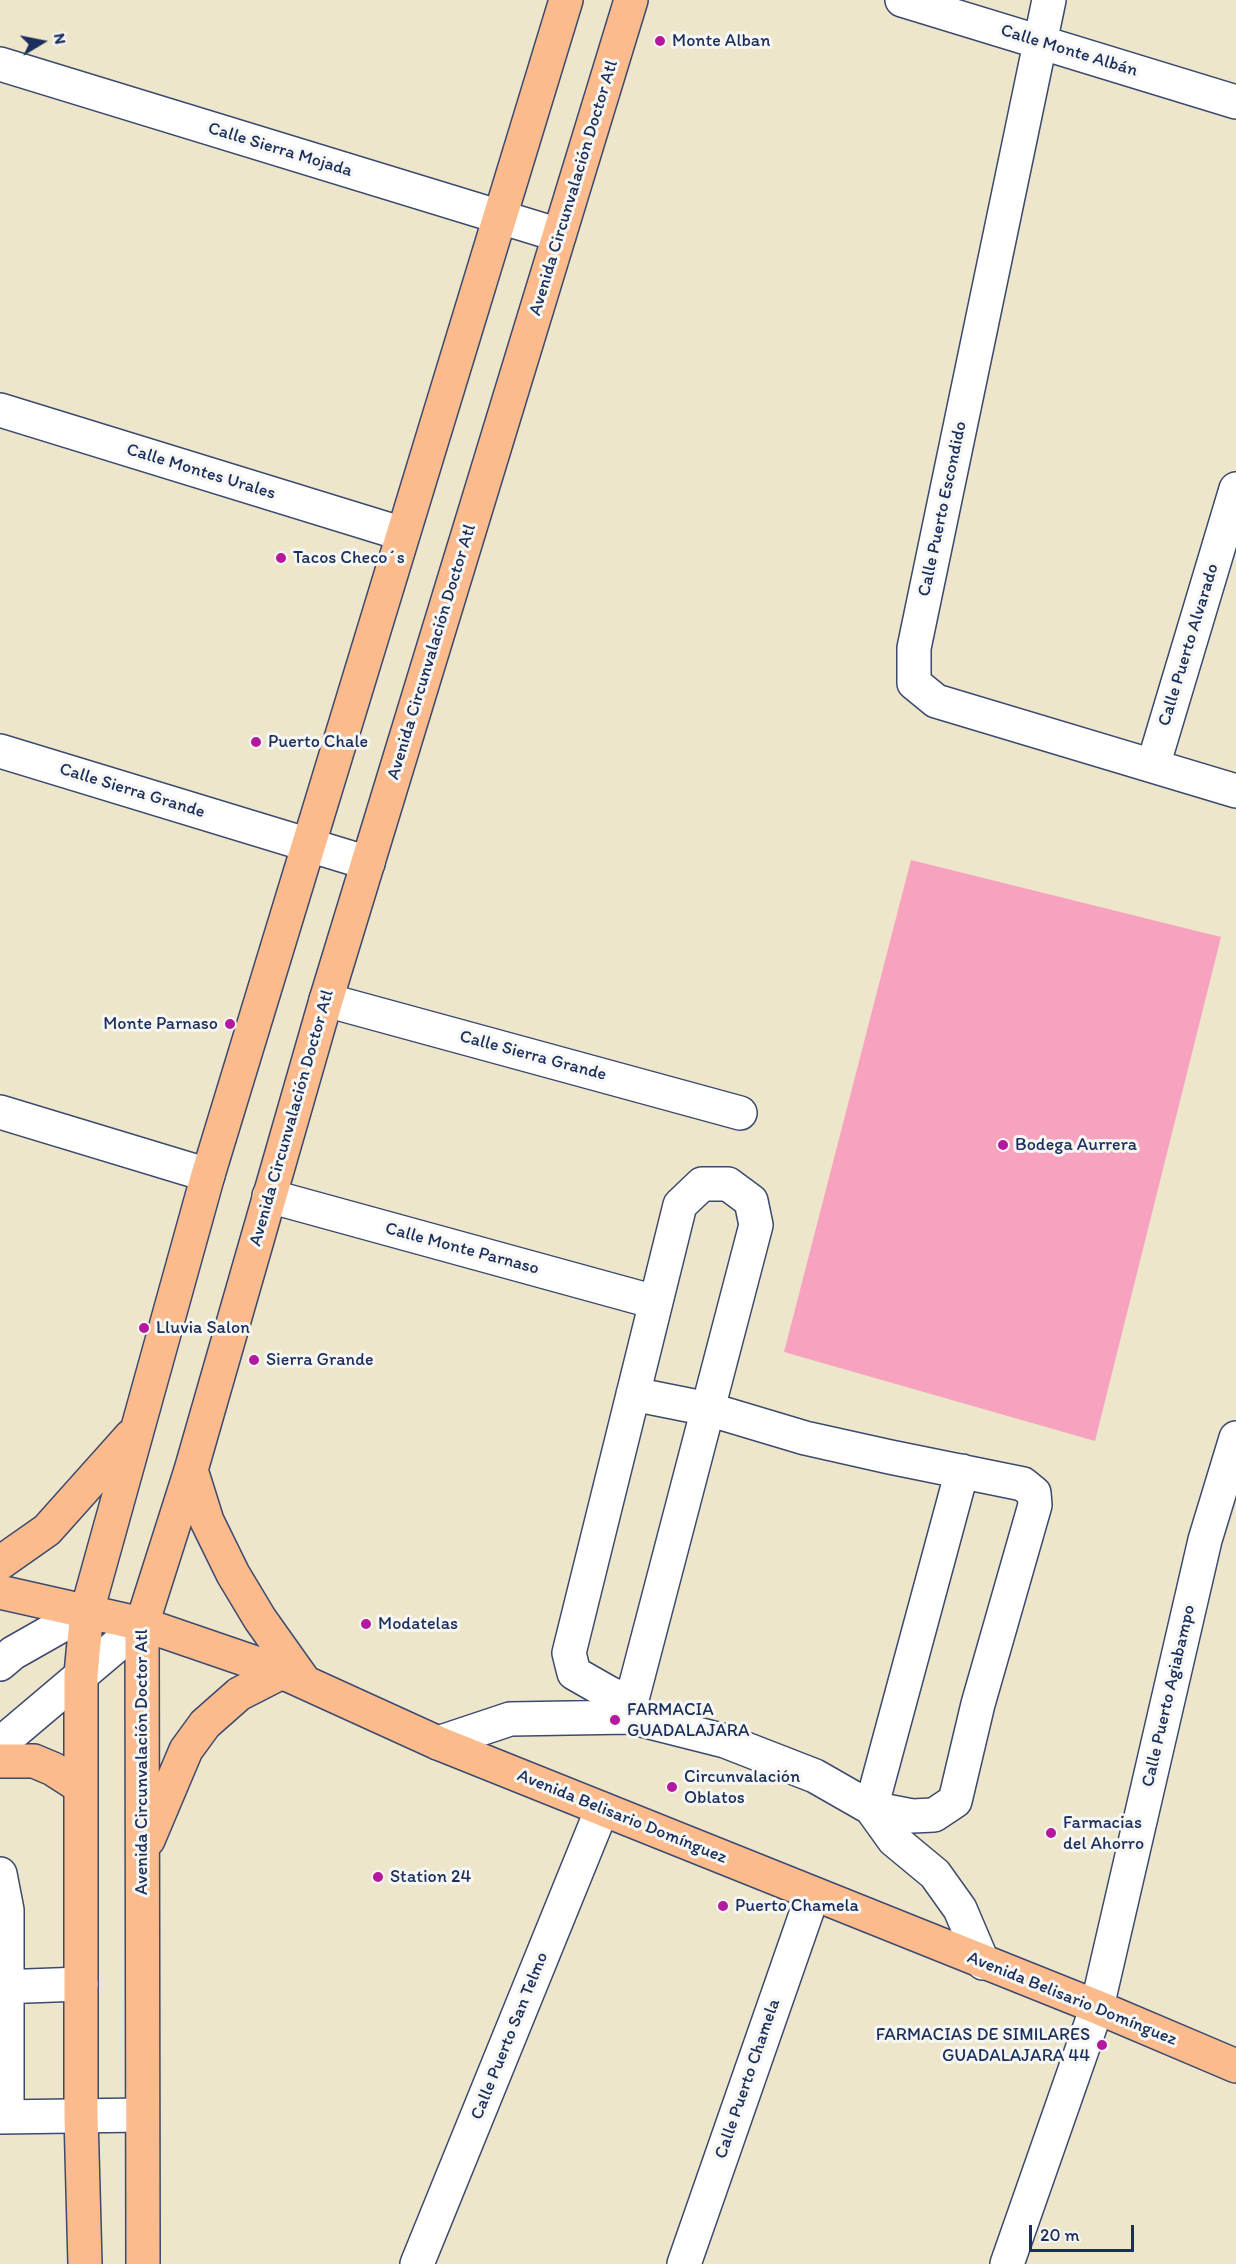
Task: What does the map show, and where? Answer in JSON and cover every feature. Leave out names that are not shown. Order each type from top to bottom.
[{"type":"main road","points":[[85,2264],[81,2116],[81,1674],[87,1611],[208,1175],[566,0]]},
{"type":"main road","name":"Avenida Circunvalación Doctor Atl","points":[[143,2264],[141,1624],[191,1470],[326,1000],[631,0]]},
{"type":"main road","points":[[0,1563],[47,1530],[136,1431]]},
{"type":"main road","points":[[142,1855],[186,1750],[205,1724],[238,1694],[293,1676],[233,1574],[207,1521],[191,1470]]},
{"type":"main road","name":"Avenida Belisario Domínguez","points":[[0,1592],[141,1624],[293,1676],[438,1743],[1097,2007],[1236,2066]]},
{"type":"main road","points":[[0,1761],[34,1761],[53,1769],[81,1787]]},
{"type":"street","name":"Calle Monte Albán","points":[[902,0],[1236,102]]},
{"type":"street","name":"Calle Puerto Escondido","points":[[1049,0],[1042,43],[914,648],[914,683],[936,701],[1236,791]]},
{"type":"street","name":"Calle Sierra Mojada","points":[[0,64],[559,236]]},
{"type":"street","name":"Calle Montes Urales","points":[[0,410],[403,534]]},
{"type":"street","name":"Calle Puerto Alvarado","points":[[1153,766],[1236,489]]},
{"type":"street","name":"Calle Sierra Grande","points":[[0,751],[368,863]]},
{"type":"street","name":"Calle Sierra Grande","points":[[326,1000],[740,1113]]},
{"type":"street","points":[[0,1112],[208,1175]]},
{"type":"street","points":[[631,1710],[708,1409],[756,1225],[751,1201],[728,1184],[702,1184],[680,1205],[655,1302],[569,1653],[574,1673],[631,1710],[725,1741],[814,1776],[871,1808],[912,1816],[934,1815],[955,1801],[978,1704],[1035,1505],[1034,1493],[1023,1484],[805,1438],[708,1409],[633,1394]]},
{"type":"street","name":"Calle Monte Parnaso","points":[[269,1196],[655,1302]]},
{"type":"street","name":"Calle Puerto Agiabampo","points":[[1006,2264],[1097,2007],[1205,1540],[1236,1438]]},
{"type":"street","points":[[871,1808],[962,1472]]},
{"type":"street","points":[[0,1664],[13,1653],[87,1611]]},
{"type":"street","points":[[0,1744],[141,1624]]},
{"type":"street","points":[[438,1743],[510,1719],[631,1710]]},
{"type":"street","points":[[871,1808],[894,1840],[935,1874],[960,1909],[983,1963]]},
{"type":"street","name":"Calle Puerto San Telmo","points":[[417,2264],[602,1809]]},
{"type":"street","points":[[0,1874],[7,1910],[4,1987],[4,2117],[142,2115]]},
{"type":"street","name":"Calle Puerto Chamela","points":[[684,2264],[813,1894]]},
{"type":"street","points":[[4,1987],[81,1984]]},
{"type":"building","name":"Bodega Aurrera","points":[[911,860],[1221,937],[1095,1441],[784,1352]]},
{"type":"place","name":"Monte Alban","points":[[660,41]]},
{"type":"place","name":"Tacos Checo´s","points":[[281,558]]},
{"type":"place","name":"Puerto Chale","points":[[256,742]]},
{"type":"place","name":"Monte Parnaso","points":[[230,1024]]},
{"type":"place","name":"Bodega Aurrera","points":[[1003,1145]]},
{"type":"place","name":"Lluvia Salon","points":[[144,1328]]},
{"type":"place","name":"Sierra Grande","points":[[254,1360]]},
{"type":"place","name":"Modatelas","points":[[366,1624]]},
{"type":"place","name":"FARMACIA GUADALAJARA","points":[[615,1720]]},
{"type":"place","name":"Circunvalación Oblatos","points":[[672,1787]]},
{"type":"place","name":"Farmacias del Ahorro","points":[[1051,1833]]},
{"type":"place","name":"Station 24","points":[[378,1877]]},
{"type":"place","name":"Puerto Chamela","points":[[723,1906]]},
{"type":"place","name":"FARMACIAS DE SIMILARES GUADALAJARA 44","points":[[1102,2045]]}]
